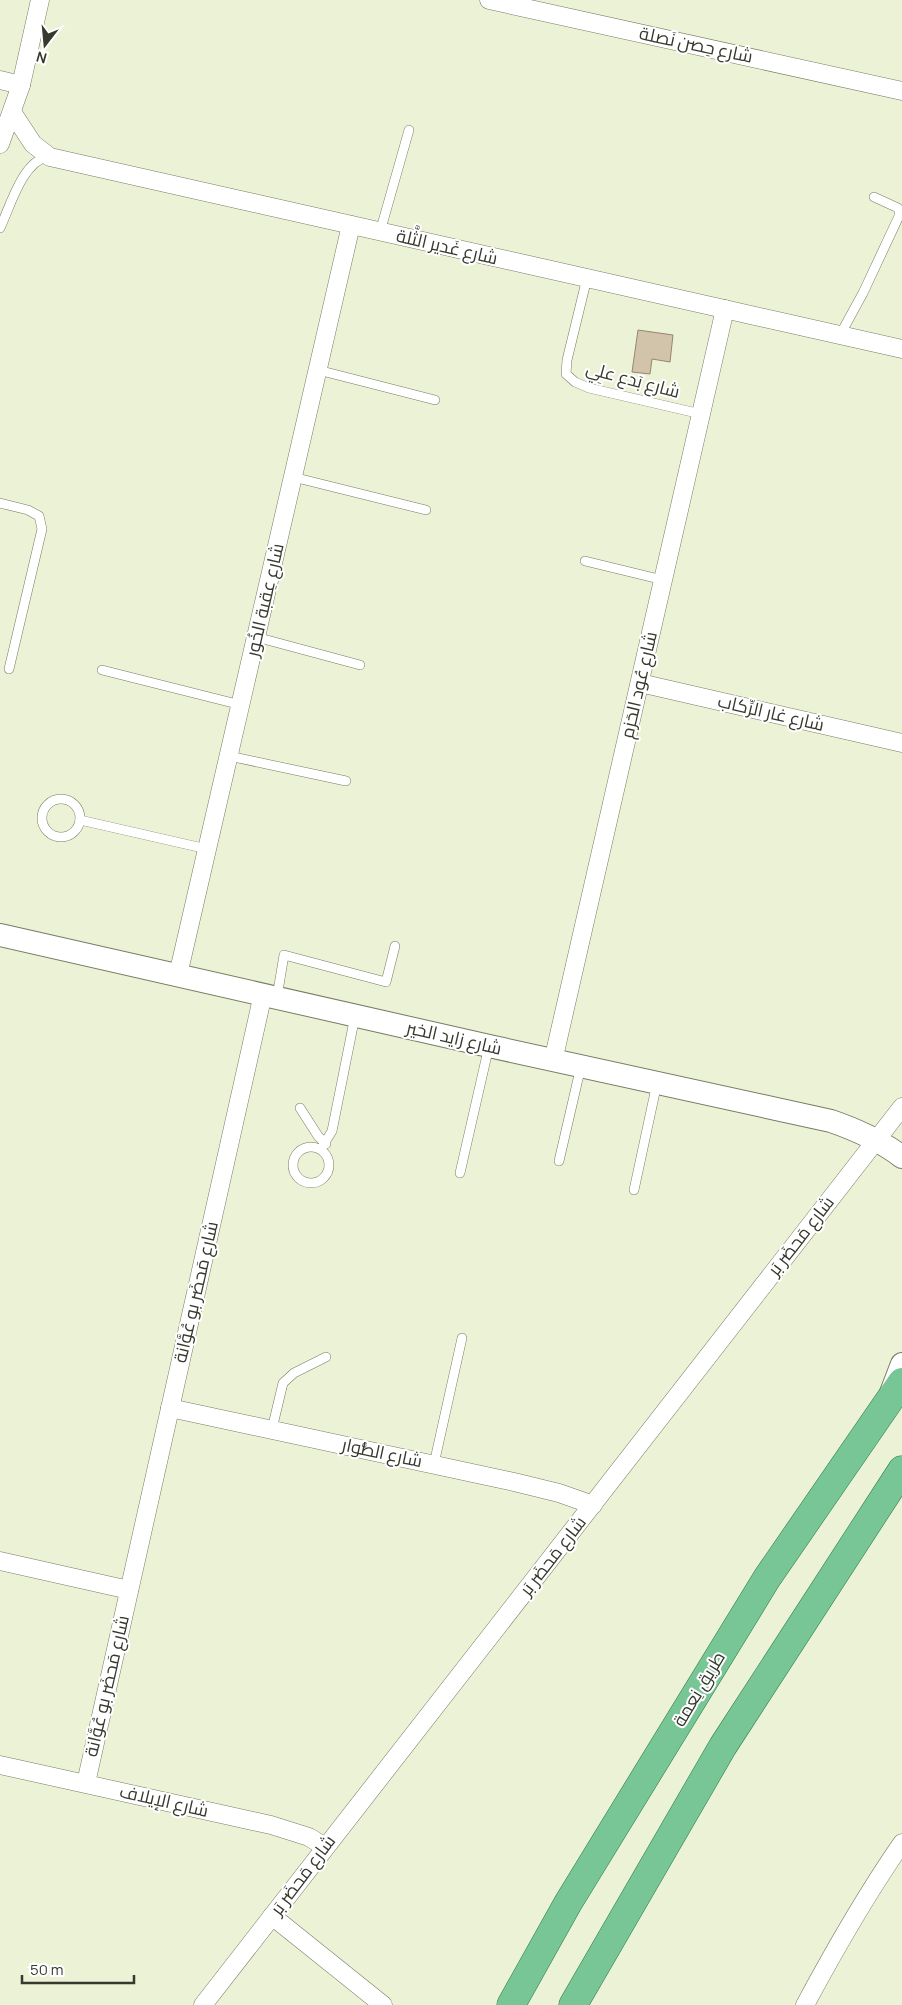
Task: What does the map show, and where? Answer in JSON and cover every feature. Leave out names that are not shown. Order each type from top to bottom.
[{"type":"main road","name":"طريق نِعمة","points":[[512,2005],[568,1903],[767,1578],[895,1392]]},
{"type":"main road","points":[[573,2005],[723,1746],[902,1470]]},
{"type":"street","points":[[0,144],[22,85],[40,0]]},
{"type":"street","name":"شارع حِصن نَصلة","points":[[489,0],[902,91]]},
{"type":"street","points":[[0,80],[22,85]]},
{"type":"street","name":"شارع غَدير الثَّلة","points":[[12,112],[33,144],[50,157],[902,349]]},
{"type":"street","name":"شارع عِقبة الخُور","points":[[178,974],[351,225]]},
{"type":"street","name":"شارع عُود الحَزم","points":[[553,1060],[725,309]]},
{"type":"street","name":"شارع غار الرِّكاب","points":[[640,683],[902,743]]},
{"type":"street","name":"شارع زايد الخير","points":[[0,935],[489,1046],[831,1121],[876,1139],[902,1157]]},
{"type":"street","name":"شارع مَحضَر بو عُوَّانة","points":[[86,1783],[170,1408],[270,996]]},
{"type":"street","name":"شارع مَحضَر بَر","points":[[203,2005],[902,1107]]},
{"type":"street","points":[[895,1392],[902,1364]]},
{"type":"street","name":"شارع الطُّوار","points":[[170,1408],[434,1464],[559,1493],[593,1505]]},
{"type":"street","points":[[0,1561],[129,1590]]},
{"type":"street","name":"شارع الإيلاف","points":[[0,1765],[293,1831],[325,1846]]},
{"type":"street","points":[[805,2005],[850,1925],[902,1843]]},
{"type":"street","points":[[272,1916],[383,2005]]},
{"type":"lane","points":[[380,232],[409,130]]},
{"type":"lane","points":[[0,228],[29,167],[41,158],[50,157]]},
{"type":"lane","points":[[840,335],[863,293],[900,214],[898,208],[874,197]]},
{"type":"lane","name":"شارع بَدع علِي","points":[[586,278],[567,360],[566,374],[575,382],[589,388],[701,414]]},
{"type":"lane","points":[[318,370],[435,400]]},
{"type":"lane","points":[[293,477],[426,510]]},
{"type":"lane","points":[[0,503],[28,510],[38,516],[42,529],[9,669]]},
{"type":"lane","points":[[585,561],[663,580]]},
{"type":"lane","points":[[256,637],[360,665]]},
{"type":"lane","points":[[102,670],[241,705]]},
{"type":"lane","points":[[229,756],[346,781]]},
{"type":"lane","points":[[56,800],[68,800],[78,808],[80,820],[76,831],[66,837],[54,836],[45,828],[42,817],[46,806],[56,800]]},
{"type":"lane","points":[[80,820],[207,849]]},
{"type":"lane","points":[[270,996],[284,956],[386,982],[395,946]]},
{"type":"lane","points":[[324,1147],[332,1131],[355,1016]]},
{"type":"lane","points":[[460,1173],[489,1046]]},
{"type":"lane","points":[[559,1161],[581,1066]]},
{"type":"lane","points":[[634,1190],[657,1083]]},
{"type":"lane","points":[[300,1108],[324,1147],[328,1158],[329,1170],[322,1180],[311,1184],[300,1181],[293,1171],[292,1160],[299,1150],[310,1146],[324,1147]]},
{"type":"lane","points":[[434,1464],[462,1338]]},
{"type":"lane","points":[[272,1429],[283,1383],[294,1372],[326,1357]]},
{"type":"building","points":[[638,330],[673,335],[670,362],[652,359],[650,374],[632,372]]}]
